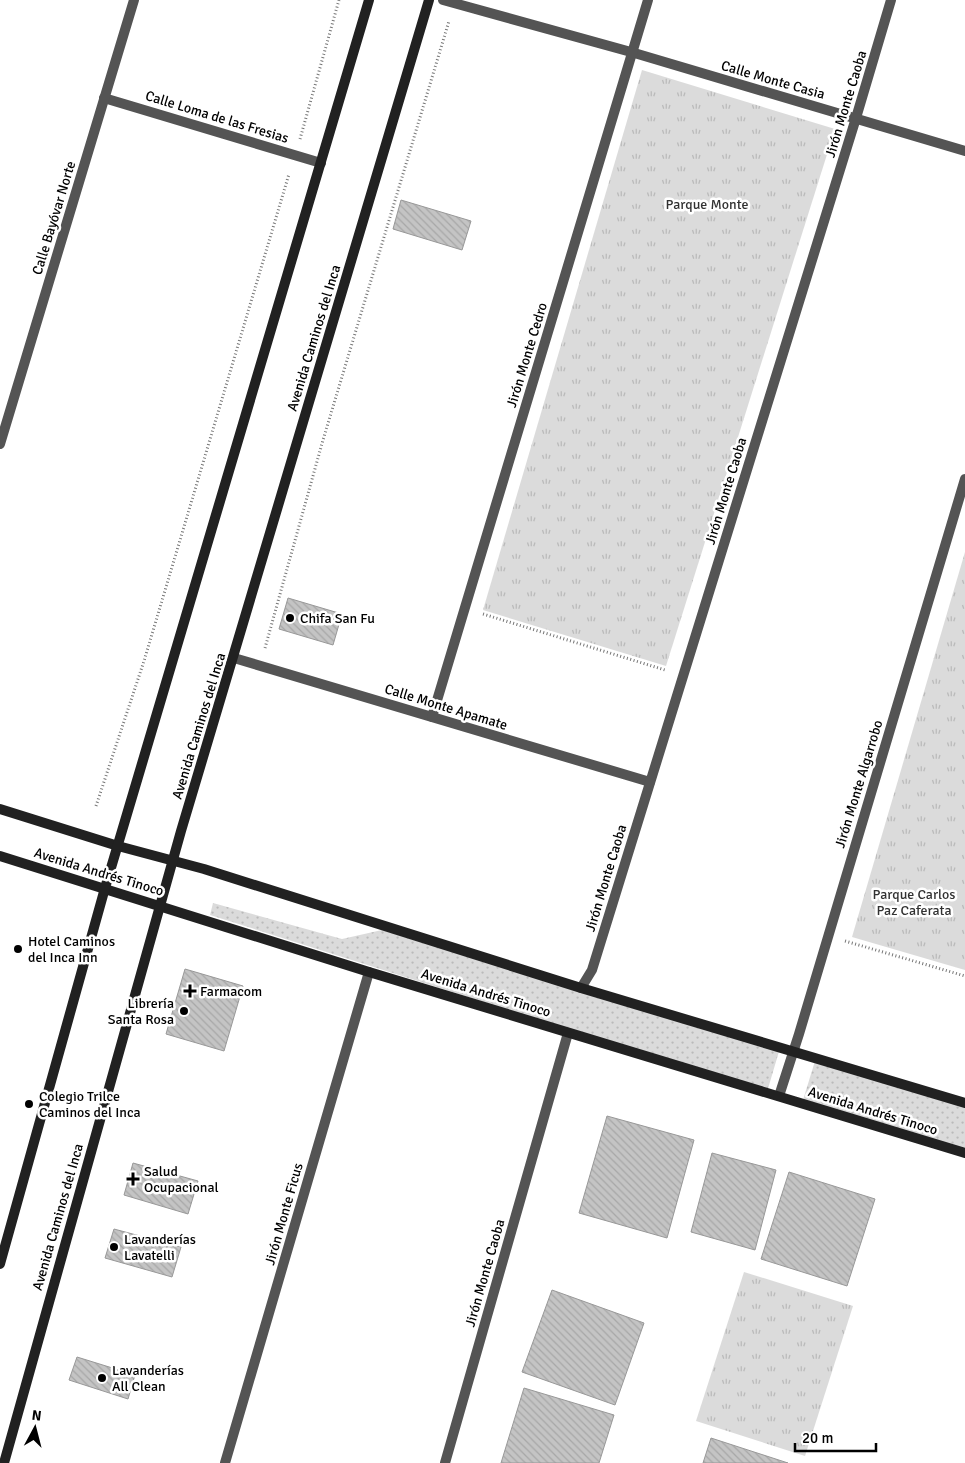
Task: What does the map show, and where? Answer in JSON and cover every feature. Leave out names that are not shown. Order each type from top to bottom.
[{"type":"main road","points":[[0,1264],[105,888],[369,0]]},
{"type":"main road","name":"Avenida Caminos del Inca","points":[[4,1463],[160,905],[429,0]]},
{"type":"main road","points":[[0,809],[118,846],[204,869],[581,988],[965,1103]]},
{"type":"main road","name":"Avenida Andrés Tinoco","points":[[0,856],[568,1033],[965,1153]]},
{"type":"street","name":"Calle Bayóvar Norte","points":[[0,444],[134,0]]},
{"type":"street","name":"Calle Monte Casia","points":[[443,0],[631,52],[965,151]]},
{"type":"street","name":"Jirón Monte Cedro","points":[[432,718],[648,0]]},
{"type":"street","name":"Jirón Monte Caoba","points":[[581,988],[592,970],[891,0]]},
{"type":"street","name":"Calle Loma de las Fresias","points":[[104,98],[321,162]]},
{"type":"street","name":"Jirón Monte Algarrobo","points":[[779,1096],[965,479]]},
{"type":"street","name":"Calle Monte Apamate","points":[[234,658],[650,782]]},
{"type":"street","name":"Jirón Monte Ficus","points":[[225,1463],[370,972]]},
{"type":"street","name":"Jirón Monte Caoba","points":[[445,1463],[568,1033]]},
{"type":"path","points":[[96,806],[144,661],[295,155],[339,0]]},
{"type":"path","points":[[260,666],[323,440],[455,3]]},
{"type":"path","points":[[466,608],[683,676]]},
{"type":"path","points":[[828,936],[965,976]]},
{"type":"green space","name":"Parque Monte","points":[[642,70],[835,129],[666,666],[483,610]]},
{"type":"green space","name":"Parque Carlos Paz Caferata","points":[[965,552],[965,970],[852,937]]},
{"type":"green space","points":[[213,903],[342,939],[382,930],[780,1048],[767,1092],[210,915]]},
{"type":"green space","points":[[815,1061],[965,1106],[965,1149],[803,1100]]},
{"type":"green space","points":[[744,1272],[853,1306],[805,1456],[696,1421]]},
{"type":"building","points":[[401,200],[471,221],[462,250],[393,229]]},
{"type":"building","points":[[288,598],[342,614],[333,645],[279,629]]},
{"type":"building","points":[[185,969],[243,986],[224,1051],[166,1034]]},
{"type":"building","points":[[607,1116],[694,1140],[667,1238],[579,1213]]},
{"type":"building","points":[[712,1153],[776,1170],[755,1250],[691,1232]]},
{"type":"building","points":[[133,1163],[198,1181],[188,1214],[124,1195]]},
{"type":"building","points":[[789,1172],[875,1199],[847,1286],[761,1259]]},
{"type":"building","points":[[114,1229],[181,1247],[172,1277],[105,1258]]},
{"type":"building","points":[[552,1290],[644,1323],[615,1405],[522,1372]]},
{"type":"building","name":"Lavanderías All Clean","points":[[77,1357],[135,1375],[128,1399],[69,1380]]},
{"type":"building","points":[[524,1388],[614,1415],[599,1463],[501,1463]]},
{"type":"building","points":[[711,1438],[788,1463],[703,1463]]},
{"type":"place","name":"Chifa San Fu","points":[[290,618]]},
{"type":"place","name":"Hotel Caminos del Inca Inn","points":[[18,949]]},
{"type":"place","name":"Farmacom","points":[[190,991]]},
{"type":"place","name":"Librería Santa Rosa","points":[[184,1011]]},
{"type":"place","name":"Colegio Trilce Caminos del Inca","points":[[29,1104]]},
{"type":"place","name":"Salud Ocupacional","points":[[133,1179]]},
{"type":"place","name":"Lavanderías Lavatelli","points":[[114,1247]]},
{"type":"place","name":"Lavanderías All Clean","points":[[102,1378]]}]
